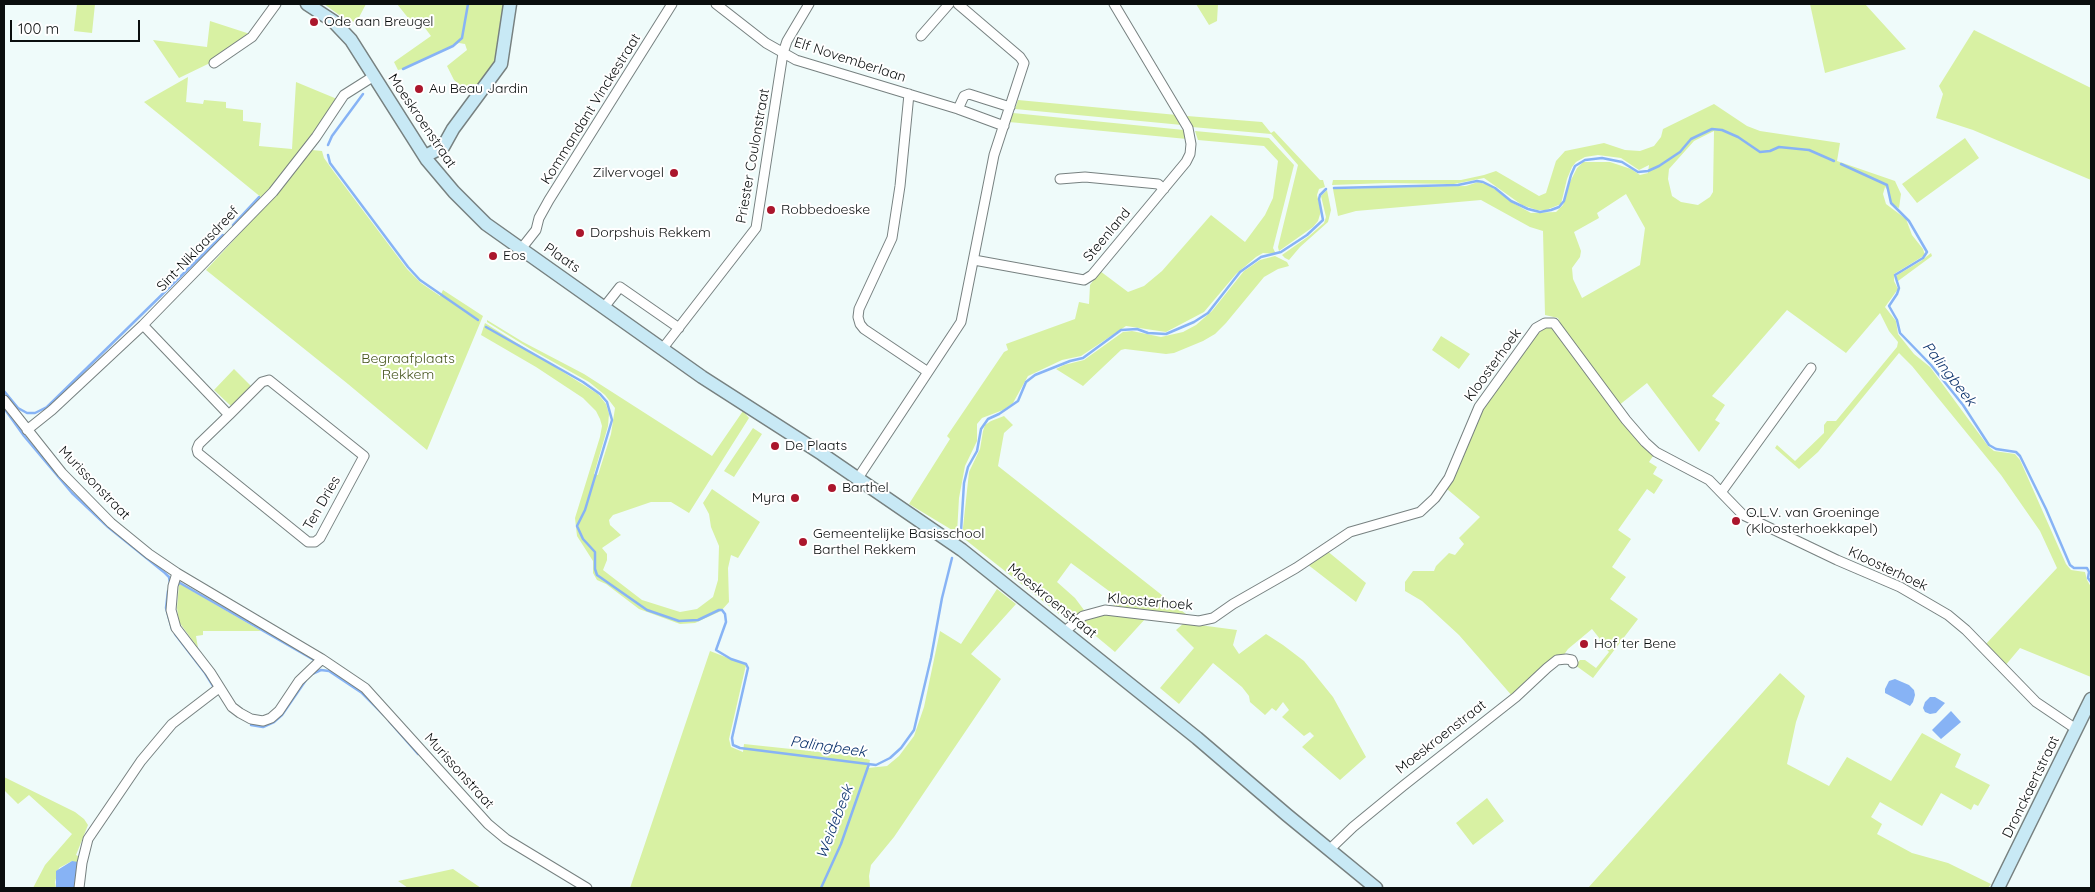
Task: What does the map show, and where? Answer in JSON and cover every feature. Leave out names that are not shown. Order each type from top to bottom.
[{"type":"main road","name":"Moeskroenstraat","points":[[307,4],[333,21],[346,34],[360,52],[428,157],[470,209],[486,224],[521,249]]},
{"type":"main road","points":[[428,157],[429,148],[453,129],[500,64],[510,4]]},
{"type":"main road","name":"Plaats","points":[[521,249],[663,348]]},
{"type":"main road","name":"Moeskroenstraat","points":[[663,348],[969,554],[1197,738],[1286,816],[1376,888]]},
{"type":"main road","name":"Dronckaertstraat","points":[[1998,888],[2091,702]]},
{"type":"street","points":[[214,63],[252,37],[276,4]]},
{"type":"street","name":"Kommandant Vinckestraat","points":[[536,230],[539,218],[549,200],[672,4]]},
{"type":"street","name":"Elf Novemberlaan","points":[[716,4],[766,43],[796,60],[958,109]]},
{"type":"street","name":"Priester Coulonstraat","points":[[663,348],[756,228],[783,53],[787,41],[809,4]]},
{"type":"street","points":[[921,36],[949,4]]},
{"type":"street","points":[[858,478],[961,322],[994,155],[1024,63],[1020,57],[958,4]]},
{"type":"street","name":"Steenland","points":[[974,260],[1084,280],[1092,275],[1186,162],[1190,154],[1190,134],[1114,4]]},
{"type":"street","name":"Sint-Niklaasdreef","points":[[27,430],[52,410],[143,325],[273,192],[316,137],[344,96],[374,76]]},
{"type":"street","name":"Elf Novemberlaan","points":[[909,94],[900,186],[892,238],[859,309],[858,317],[864,329],[928,372]]},
{"type":"street","points":[[1004,126],[958,109],[964,96],[969,94],[1010,107]]},
{"type":"street","points":[[1060,179],[1086,177],[1158,184],[1164,189]]},
{"type":"street","name":"Plaats","points":[[521,249],[536,230]]},
{"type":"street","points":[[605,306],[620,288],[679,328]]},
{"type":"street","name":"Kloosterhoek","points":[[1065,631],[1083,616],[1105,610],[1205,620],[1220,614],[1233,604],[1296,568],[1350,532],[1420,512],[1435,498],[1450,478],[1479,407],[1536,328],[1545,323],[1554,323],[1626,420],[1656,452],[1709,480],[1743,514],[1836,560],[1900,587],[1948,615],[1966,630],[2036,702],[2076,729]]},
{"type":"street","points":[[143,325],[229,415]]},
{"type":"street","points":[[1722,491],[1810,368]]},
{"type":"street","name":"Ten Dries","points":[[270,380],[364,456],[320,538],[315,542],[308,542],[198,453],[199,444],[229,415],[262,382],[270,380]]},
{"type":"street","name":"Murissonstraat","points":[[4,400],[77,489],[111,522],[149,554],[177,573],[322,659],[370,692],[488,824],[506,839],[587,888]]},
{"type":"street","points":[[177,573],[173,586],[170,610],[176,628],[210,672],[232,707],[240,713],[251,719],[263,720],[271,718],[279,711],[299,681],[322,659]]},
{"type":"street","name":"Moeskroenstraat","points":[[1329,850],[1353,826],[1516,698],[1557,660],[1566,659],[1573,662]]},
{"type":"street","points":[[79,888],[82,863],[88,839],[141,762],[172,724],[219,688]]},
{"type":"green space","points":[[77,4],[95,4],[92,33],[74,31]]},
{"type":"green space","points":[[324,4],[366,4],[355,25],[355,22],[346,20]]},
{"type":"green space","points":[[397,4],[505,4],[497,58],[471,94],[454,80],[447,66],[467,50],[465,44],[459,43],[398,70],[394,62],[431,36],[419,20],[413,24]]},
{"type":"green space","points":[[1196,4],[1218,4],[1217,21],[1209,25]]},
{"type":"green space","points":[[1810,4],[1865,4],[1906,49],[1825,73]]},
{"type":"green space","points":[[210,21],[250,34],[210,63],[179,78],[153,40],[207,47]]},
{"type":"green space","points":[[1974,30],[2091,88],[2091,180],[1973,130],[1936,118],[1943,94],[1939,86]]},
{"type":"green space","points":[[188,77],[186,102],[203,104],[204,100],[226,102],[226,108],[243,110],[243,121],[261,123],[259,146],[292,149],[296,82],[337,99],[285,172],[262,198],[144,102]]},
{"type":"green space","points":[[1018,100],[1177,115],[1182,125],[1015,109]]},
{"type":"green space","points":[[1714,104],[1747,126],[1760,131],[1840,143],[1837,161],[1895,181],[1901,194],[1899,208],[1891,205],[1888,190],[1885,187],[1883,194],[1886,204],[1906,219],[1912,235],[1923,249],[1925,255],[1894,274],[1894,281],[1898,289],[1885,307],[1896,321],[1898,334],[1914,354],[1930,367],[1988,446],[1994,451],[2015,454],[2020,460],[2066,564],[2071,570],[2085,572],[2091,587],[2091,677],[2020,648],[2004,667],[1985,645],[2057,568],[2040,531],[2001,475],[1912,366],[1899,353],[1818,452],[1799,469],[1775,448],[1777,445],[1795,461],[1824,433],[1824,425],[1827,421],[1836,421],[1897,347],[1898,342],[1889,331],[1880,313],[1846,353],[1787,310],[1712,396],[1725,405],[1715,420],[1720,423],[1699,452],[1647,383],[1618,406],[1563,329],[1558,318],[1545,315],[1543,231],[1530,227],[1481,200],[1356,211],[1338,216],[1333,189],[1466,186],[1478,182],[1489,185],[1513,203],[1531,213],[1556,212],[1563,205],[1570,182],[1577,168],[1583,162],[1610,162],[1631,169],[1640,175],[1648,173],[1649,165],[1639,170],[1621,158],[1598,155],[1585,157],[1576,162],[1572,167],[1561,204],[1546,210],[1537,210],[1522,205],[1484,178],[1454,184],[1387,183],[1332,185],[1333,180],[1461,180],[1496,171],[1539,196],[1546,193],[1556,161],[1565,151],[1604,143],[1625,150],[1640,151],[1654,146],[1661,137],[1663,129]],"holes":[[[1714,131],[1713,192],[1710,197],[1698,205],[1681,202],[1672,196],[1668,179],[1669,169],[1694,141]],[[1626,194],[1645,228],[1640,265],[1582,298],[1573,279],[1572,268],[1580,257],[1581,251],[1574,232],[1599,218],[1597,213]]]},
{"type":"green space","points":[[1013,113],[1184,130],[1187,139],[1009,122]]},
{"type":"green space","points":[[1187,116],[1262,122],[1271,133],[1274,131],[1320,180],[1323,180],[1325,187],[1319,189],[1317,195],[1321,211],[1318,221],[1313,227],[1279,251],[1278,247],[1298,165],[1271,134],[1192,127]]},
{"type":"green space","points":[[1195,131],[1269,138],[1294,165],[1273,248],[1276,254],[1263,253],[1256,257],[1236,274],[1204,312],[1166,332],[1126,326],[1081,356],[1062,360],[1028,376],[1013,403],[1003,410],[982,418],[977,424],[977,441],[965,466],[959,498],[957,533],[909,504],[950,439],[947,436],[1004,352],[1008,350],[1006,344],[1075,319],[1079,302],[1089,304],[1090,285],[1100,271],[1128,292],[1144,286],[1162,271],[1211,215],[1245,242],[1265,215],[1273,198],[1278,161],[1264,146],[1198,140]]},
{"type":"green space","points":[[1965,138],[1979,158],[1917,203],[1902,184]]},
{"type":"green space","name":"Begraafplaats Rekkem","points":[[312,150],[322,151],[324,158],[334,172],[407,269],[421,283],[440,296],[443,290],[483,316],[427,450],[206,270],[269,202]]},
{"type":"green space","points":[[1327,190],[1331,210],[1328,222],[1300,247],[1289,260],[1285,258],[1282,255],[1324,223],[1326,217],[1321,196]]},
{"type":"green space","points":[[1931,253],[1932,256],[1898,281],[1896,276]]},
{"type":"green space","points":[[1275,256],[1287,262],[1289,266],[1278,269],[1264,277],[1226,323],[1215,334],[1203,341],[1174,353],[1166,354],[1121,350],[1083,386],[1056,369],[1084,360],[1123,332],[1132,331],[1161,337],[1183,332],[1196,325],[1212,311],[1244,271],[1260,260]]},
{"type":"green space","points":[[487,320],[523,342],[584,374],[712,456],[743,411],[749,418],[689,513],[671,502],[651,502],[613,515],[609,520],[610,525],[621,535],[602,548],[607,554],[603,570],[642,600],[680,612],[697,609],[713,597],[718,580],[719,546],[711,527],[709,514],[703,503],[712,489],[760,522],[738,558],[731,555],[728,568],[729,602],[721,611],[695,623],[680,624],[639,609],[606,584],[597,580],[593,573],[593,561],[577,536],[575,518],[600,437],[602,426],[600,419],[596,411],[583,398],[536,367],[481,335],[485,323],[598,394],[606,404],[609,414],[608,426],[594,474],[598,475],[611,434],[615,408],[605,395],[589,382],[532,350],[487,322]]},
{"type":"green space","points":[[1547,326],[1556,329],[1655,453],[1649,462],[1657,467],[1653,474],[1663,480],[1654,494],[1647,489],[1618,530],[1631,539],[1612,567],[1626,577],[1610,599],[1638,619],[1593,678],[1575,665],[1580,660],[1585,660],[1596,668],[1609,652],[1599,641],[1600,639],[1592,629],[1568,649],[1563,656],[1513,697],[1459,635],[1422,601],[1405,591],[1405,582],[1413,571],[1434,571],[1436,566],[1449,553],[1455,555],[1464,544],[1459,538],[1480,517],[1447,489],[1460,466],[1471,432],[1482,409],[1533,338]]},
{"type":"green space","points":[[1441,336],[1470,354],[1459,369],[1432,350]]},
{"type":"green space","points":[[234,369],[252,387],[232,407],[214,390]]},
{"type":"green space","points":[[1004,416],[1013,425],[1004,433],[998,466],[1191,618],[1114,606],[1109,591],[1071,563],[1057,582],[1075,598],[1084,610],[1068,621],[962,537],[969,472],[980,449],[985,425]]},
{"type":"green space","points":[[753,428],[762,434],[734,477],[724,471]]},
{"type":"green space","points":[[1326,550],[1366,583],[1356,602],[1307,564]]},
{"type":"green space","points":[[179,584],[261,631],[203,631],[203,635],[196,636],[198,648],[179,622],[177,608]]},
{"type":"green space","points":[[997,589],[1016,604],[971,654],[1001,679],[894,837],[871,865],[869,876],[870,888],[630,888],[710,651],[746,665],[729,739],[731,747],[743,752],[744,744],[857,756],[870,760],[868,768],[887,766],[899,756],[914,736],[924,707],[940,631],[961,644]]},
{"type":"green space","points":[[1112,614],[1146,618],[1115,652],[1079,622],[1098,615]]},
{"type":"green space","points":[[1184,623],[1237,630],[1233,645],[1239,654],[1266,634],[1283,645],[1304,661],[1333,697],[1366,757],[1340,780],[1302,747],[1314,736],[1310,732],[1304,736],[1282,717],[1289,710],[1283,702],[1276,711],[1272,708],[1265,715],[1250,702],[1249,696],[1242,687],[1213,663],[1179,704],[1160,688],[1194,648],[1176,630]]},
{"type":"green space","points":[[1780,673],[1805,696],[1796,722],[1787,764],[1829,786],[1847,757],[1891,781],[1922,733],[1961,754],[1955,767],[1990,785],[1978,806],[1974,804],[1971,810],[1941,793],[1922,826],[1880,802],[1871,817],[1882,824],[1877,834],[1912,853],[1948,863],[1991,884],[1988,888],[1588,888]]},
{"type":"green space","points":[[4,777],[75,812],[88,825],[76,855],[78,856],[78,867],[72,861],[59,868],[55,882],[56,888],[33,888],[45,865],[72,834],[29,795],[18,804],[4,790]]},
{"type":"green space","points":[[1487,798],[1504,821],[1473,845],[1456,823]]},
{"type":"green space","points":[[453,869],[481,888],[408,888],[398,881]]},
{"type":"water","points":[[1895,679],[1909,685],[1914,690],[1915,695],[1910,706],[1885,693],[1889,681]]},
{"type":"water","points":[[1930,697],[1935,697],[1945,703],[1936,713],[1930,714],[1925,712],[1923,708],[1925,702]]},
{"type":"water","points":[[1951,711],[1961,722],[1941,739],[1932,730]]},
{"type":"water","points":[[72,861],[78,862],[75,888],[56,888],[56,871]]},
{"type":"waterway","points":[[403,69],[453,46],[462,38],[468,4]]},
{"type":"waterway","points":[[328,145],[332,136],[363,94]]},
{"type":"waterway","points":[[1334,188],[1458,185],[1477,181],[1495,188],[1511,201],[1540,212],[1559,207],[1564,201],[1575,166],[1585,160],[1602,158],[1622,162],[1638,172],[1648,171],[1680,152],[1691,139],[1712,129],[1722,130],[1738,137],[1760,152],[1770,151],[1779,147],[1809,150],[1834,161]]},
{"type":"waterway","points":[[328,155],[330,163],[408,267],[420,280],[478,320]]},
{"type":"waterway","name":"Palingbeek","points":[[1841,164],[1887,185],[1891,203],[1909,221],[1927,252],[1923,258],[1895,275],[1899,288],[1889,306],[1897,320],[1900,333],[1931,365],[1963,405],[1989,445],[1996,449],[2016,452],[2020,456],[2046,509],[2070,565],[2074,568],[2087,568],[2089,572],[2088,578],[2091,582]]},
{"type":"waterway","name":"Palingbeek","points":[[961,531],[964,483],[968,467],[977,451],[981,429],[988,419],[1018,401],[1026,382],[1035,375],[1070,361],[1083,358],[1121,330],[1137,329],[1148,333],[1166,334],[1194,322],[1208,313],[1240,272],[1261,257],[1281,252],[1307,235],[1323,220],[1319,199],[1326,189]]},
{"type":"waterway","points":[[233,225],[259,197]]},
{"type":"waterway","points":[[4,391],[18,408],[27,413],[35,413],[47,407],[223,235]]},
{"type":"waterway","name":"Palingbeek","points":[[486,327],[583,382],[600,394],[607,402],[612,420],[585,510],[577,526],[583,539],[595,552],[597,575],[647,610],[679,621],[698,620],[719,610],[722,610],[725,614],[726,622],[716,650],[731,659],[746,664],[748,668],[732,738],[733,745],[740,748],[876,765],[890,758],[901,748],[914,730],[952,558]]},
{"type":"waterway","points":[[4,408],[24,436],[72,493],[108,527],[165,573],[169,577],[170,583]]},
{"type":"waterway","points":[[177,585],[180,583],[314,660]]},
{"type":"waterway","points":[[168,591],[166,608],[172,629]]},
{"type":"waterway","points":[[175,634],[213,686]]},
{"type":"waterway","points":[[312,674],[321,670],[329,671],[362,693],[384,715]]},
{"type":"waterway","points":[[251,725],[263,727],[274,722],[282,715],[306,680]]},
{"type":"waterway","points":[[389,721],[418,754]]},
{"type":"waterway","name":"Weidebeek","points":[[821,888],[841,844],[869,764]]},
{"type":"place","name":"Ode aan Breugel","points":[[314,22]]},
{"type":"place","name":"Au Beau Jardin","points":[[419,89]]},
{"type":"place","name":"Zilvervogel","points":[[674,173]]},
{"type":"place","name":"Robbedoeske","points":[[771,210]]},
{"type":"place","name":"Dorpshuis Rekkem","points":[[580,233]]},
{"type":"place","name":"Eos","points":[[493,256]]},
{"type":"place","name":"De Plaats","points":[[775,446]]},
{"type":"place","name":"Barthel","points":[[832,488]]},
{"type":"place","name":"Myra","points":[[795,498]]},
{"type":"place","name":"O.L.V. van Groeninge (Kloosterhoekkapel)","points":[[1736,521]]},
{"type":"place","name":"Gemeentelijke Basisschool Barthel Rekkem","points":[[803,542]]},
{"type":"place","name":"Hof ter Bene","points":[[1584,644]]}]
